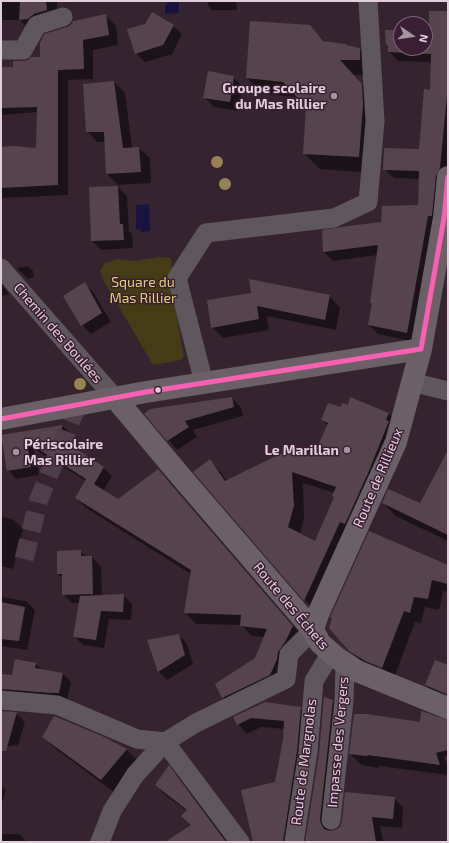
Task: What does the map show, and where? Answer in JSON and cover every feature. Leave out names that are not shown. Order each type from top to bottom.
[{"type":"street","points":[[204,383],[177,278],[206,233],[334,218],[368,202],[375,121],[368,1]]},
{"type":"street","points":[[1,50],[24,50],[37,25],[63,17]]},
{"type":"street","name":"Route de Rillieux","points":[[313,630],[318,614],[396,442],[421,349],[444,218],[448,177]]},
{"type":"street","name":"Chemin des Boulées","points":[[1,268],[115,398]]},
{"type":"street","points":[[1,419],[204,383],[421,349]]},
{"type":"street","points":[[412,382],[448,391]]},
{"type":"street","name":"Route des Échets","points":[[115,398],[313,630],[320,643],[357,671],[448,708]]},
{"type":"street","points":[[286,679],[289,654],[313,630]]},
{"type":"street","points":[[100,842],[112,811],[127,787],[135,775],[165,742],[196,723],[286,679],[314,681],[338,658]]},
{"type":"street","name":"Impasse des Vergers","points":[[331,820],[344,701],[338,658]]},
{"type":"street","name":"Route de Margnolas","points":[[294,842],[308,752],[314,681]]},
{"type":"street","points":[[1,700],[57,705],[137,738],[165,742],[240,842]]},
{"type":"green space","name":"Square du Mas Rillier","points":[[159,257],[171,258],[176,311],[184,356],[181,360],[153,365],[105,283],[100,271],[105,263],[117,259],[134,261]]},
{"type":"shaded area","points":[[167,1],[179,1],[179,13],[165,14],[165,6],[167,5]]},
{"type":"shaded area","points":[[149,204],[150,231],[141,232],[140,229],[136,230],[136,205]]},
{"type":"building","points":[[20,1],[46,1],[47,10],[34,14],[28,19],[19,20]]},
{"type":"building","points":[[429,11],[448,11],[448,85],[440,168],[436,176],[432,216],[428,216],[407,333],[368,325],[372,303],[370,303],[378,245],[323,252],[322,230],[381,222],[382,206],[418,205],[419,171],[383,170],[384,148],[419,149],[424,89],[430,90],[431,56],[433,56],[433,16],[429,16]]},
{"type":"building","points":[[152,12],[174,25],[163,45],[135,54],[127,29],[145,24]]},
{"type":"building","points":[[106,14],[109,35],[83,40],[84,69],[58,70],[58,185],[1,188],[1,147],[13,146],[36,148],[37,107],[1,108],[1,67],[13,67],[13,61],[23,61],[28,60],[31,57],[40,57],[40,43],[44,34],[67,27],[71,25],[73,21]]},
{"type":"building","name":"Groupe scolaire du Mas Rillier","points":[[250,21],[310,25],[323,41],[346,44],[360,48],[360,60],[340,60],[362,84],[363,104],[359,157],[303,154],[306,107],[283,82],[246,78]]},
{"type":"building","points":[[385,30],[393,30],[393,52],[388,52]]},
{"type":"building","points":[[208,71],[234,76],[230,102],[203,98]]},
{"type":"building","points":[[114,81],[123,148],[139,147],[141,172],[106,174],[104,132],[86,132],[83,84]]},
{"type":"building","points":[[118,186],[120,224],[123,224],[124,240],[91,241],[89,187]]},
{"type":"building","points":[[249,279],[330,295],[325,320],[257,306],[259,319],[211,328],[207,300],[251,293]]},
{"type":"building","points":[[85,282],[102,313],[81,326],[63,296]]},
{"type":"building","points":[[232,397],[234,407],[185,421],[189,427],[167,441],[144,414],[150,409]]},
{"type":"building","points":[[350,397],[389,413],[386,420],[389,421],[345,524],[340,522],[304,601],[193,472],[210,459],[225,481],[286,451],[313,457],[328,423],[321,420],[328,403],[341,407],[342,403],[348,405]],"holes":[[[292,472],[336,487],[332,496],[334,497],[315,541],[288,527],[294,506]]]},
{"type":"building","points":[[63,425],[58,437],[104,467],[94,484],[27,442],[31,467],[7,471],[1,435]]},
{"type":"building","points":[[448,450],[448,535],[382,503],[388,489],[420,503]]},
{"type":"building","points":[[158,469],[293,626],[278,652],[277,659],[270,675],[222,698],[215,684],[255,658],[267,629],[240,626],[241,615],[184,613],[191,570],[75,498],[86,479],[118,499]]},
{"type":"building","points":[[369,531],[448,565],[448,584],[432,580],[428,599],[414,597],[410,613],[404,611],[382,668],[365,661],[349,651],[329,628],[332,618],[330,617]]},
{"type":"building","points":[[81,550],[81,556],[92,556],[93,594],[62,595],[62,574],[57,574],[57,551]]},
{"type":"building","points":[[124,594],[123,612],[101,611],[96,640],[73,637],[80,596]]},
{"type":"building","points":[[1,602],[25,607],[19,641],[1,639]]},
{"type":"building","points":[[179,634],[185,655],[158,672],[147,640]]},
{"type":"building","points":[[15,659],[36,663],[35,668],[63,673],[59,693],[1,689],[1,674],[12,675]]},
{"type":"building","points":[[435,660],[448,665],[448,695],[425,685]]},
{"type":"building","points":[[324,697],[333,700],[320,819],[321,824],[324,829],[329,831],[340,827],[345,792],[395,797],[393,819],[372,817],[376,842],[305,842],[319,754]]},
{"type":"building","points":[[265,702],[301,707],[297,751],[283,842],[253,842],[241,790],[275,782],[283,740],[284,721],[251,718],[237,725],[233,717]]},
{"type":"building","points":[[1,711],[17,712],[6,751],[1,751]]},
{"type":"building","points":[[421,711],[448,720],[448,750],[436,753],[440,765],[368,755],[349,754],[354,714],[367,714],[420,722]]},
{"type":"building","points":[[54,716],[102,736],[127,749],[101,780],[42,737]]},
{"type":"building","points":[[169,765],[226,842],[165,842],[191,825],[181,816],[187,810],[155,785]]},
{"type":"tunnel","points":[[24,559],[39,499],[77,406]]},
{"type":"transit line","points":[[421,349],[444,218],[448,177]]},
{"type":"transit line","points":[[1,419],[146,392],[421,349]]},
{"type":"place","name":"Groupe scolaire du Mas Rillier","points":[[334,96]]},
{"type":"place","name":"Le Marillan","points":[[347,450]]},
{"type":"place","name":"Périscolaire Mas Rillier","points":[[16,452]]}]
